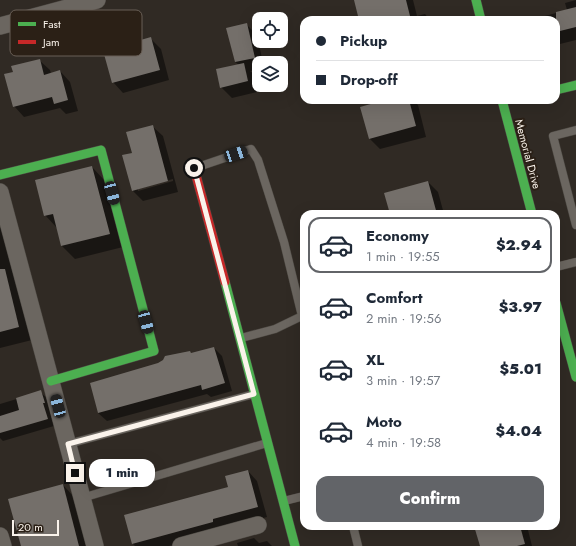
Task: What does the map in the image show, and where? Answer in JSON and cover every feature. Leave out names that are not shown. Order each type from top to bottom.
[{"type":"street","points":[[60,10],[97,0]]},
{"type":"street","points":[[476,0],[480,16]]},
{"type":"street","points":[[0,26],[10,23]]},
{"type":"street","points":[[560,89],[576,85]]},
{"type":"street","name":"Memorial Drive","points":[[505,104],[531,210]]},
{"type":"street","points":[[0,175],[101,150],[154,351],[51,381]]},
{"type":"street","points":[[194,168],[295,546]]},
{"type":"street","points":[[0,192],[95,546]]},
{"type":"street","points":[[560,318],[576,378]]},
{"type":"street","points":[[181,546],[208,542],[258,525]]},
{"type":"lane","points":[[576,130],[553,136],[576,225]]},
{"type":"lane","points":[[194,168],[251,150],[258,160],[284,242],[300,308]]},
{"type":"lane","points":[[560,266],[576,262]]},
{"type":"lane","points":[[240,338],[275,329],[300,317]]},
{"type":"lane","points":[[68,444],[254,394]]},
{"type":"lane","points":[[82,498],[268,443]]},
{"type":"lane","points":[[283,501],[300,497]]},
{"type":"lane","points":[[354,530],[358,546]]},
{"type":"building","points":[[354,0],[406,0],[410,16],[358,16]]},
{"type":"building","points":[[576,7],[576,27],[560,31],[560,16],[556,16],[556,12]]},
{"type":"building","points":[[247,23],[255,56],[252,56],[252,59],[235,62],[226,28]]},
{"type":"building","points":[[151,37],[160,70],[112,83],[105,56],[142,56],[142,40]]},
{"type":"building","points":[[40,59],[44,75],[60,70],[68,100],[54,104],[52,97],[13,107],[4,74],[13,72],[11,66]]},
{"type":"building","points":[[244,63],[248,81],[220,88],[216,69]]},
{"type":"building","points":[[371,104],[410,104],[416,126],[369,139],[360,107]]},
{"type":"building","points":[[153,125],[168,181],[132,191],[122,155],[132,153],[126,132]]},
{"type":"building","points":[[92,166],[110,234],[61,246],[53,214],[44,216],[35,180]]},
{"type":"building","points":[[428,181],[436,210],[389,210],[384,193]]},
{"type":"building","points":[[0,269],[5,269],[19,327],[0,332]]},
{"type":"building","points":[[214,347],[225,383],[202,390],[201,385],[98,413],[90,383],[158,363],[163,360],[165,356],[190,351],[191,353]]},
{"type":"building","points":[[41,390],[48,419],[0,433],[0,416],[19,410],[16,398]]},
{"type":"building","points":[[248,470],[258,507],[213,519],[213,522],[132,544],[124,515],[228,487],[225,476]]},
{"type":"building","points":[[63,484],[79,546],[21,546],[8,499]]},
{"type":"building","points":[[475,530],[521,530],[525,544],[517,546],[480,546]]},
{"type":"traffic: fast","points":[[476,0],[480,16]]},
{"type":"traffic: fast","points":[[560,89],[576,85]]},
{"type":"traffic: fast","points":[[503,104],[531,210]]},
{"type":"traffic: fast","points":[[0,175],[101,150],[154,351],[51,381]]},
{"type":"traffic: fast","points":[[225,282],[295,546]]},
{"type":"traffic: fast","points":[[560,318],[576,377]]},
{"type":"traffic: jam","points":[[194,168],[225,282]]},
{"type":"route","points":[[75,473],[68,444],[254,394],[194,168]]}]
